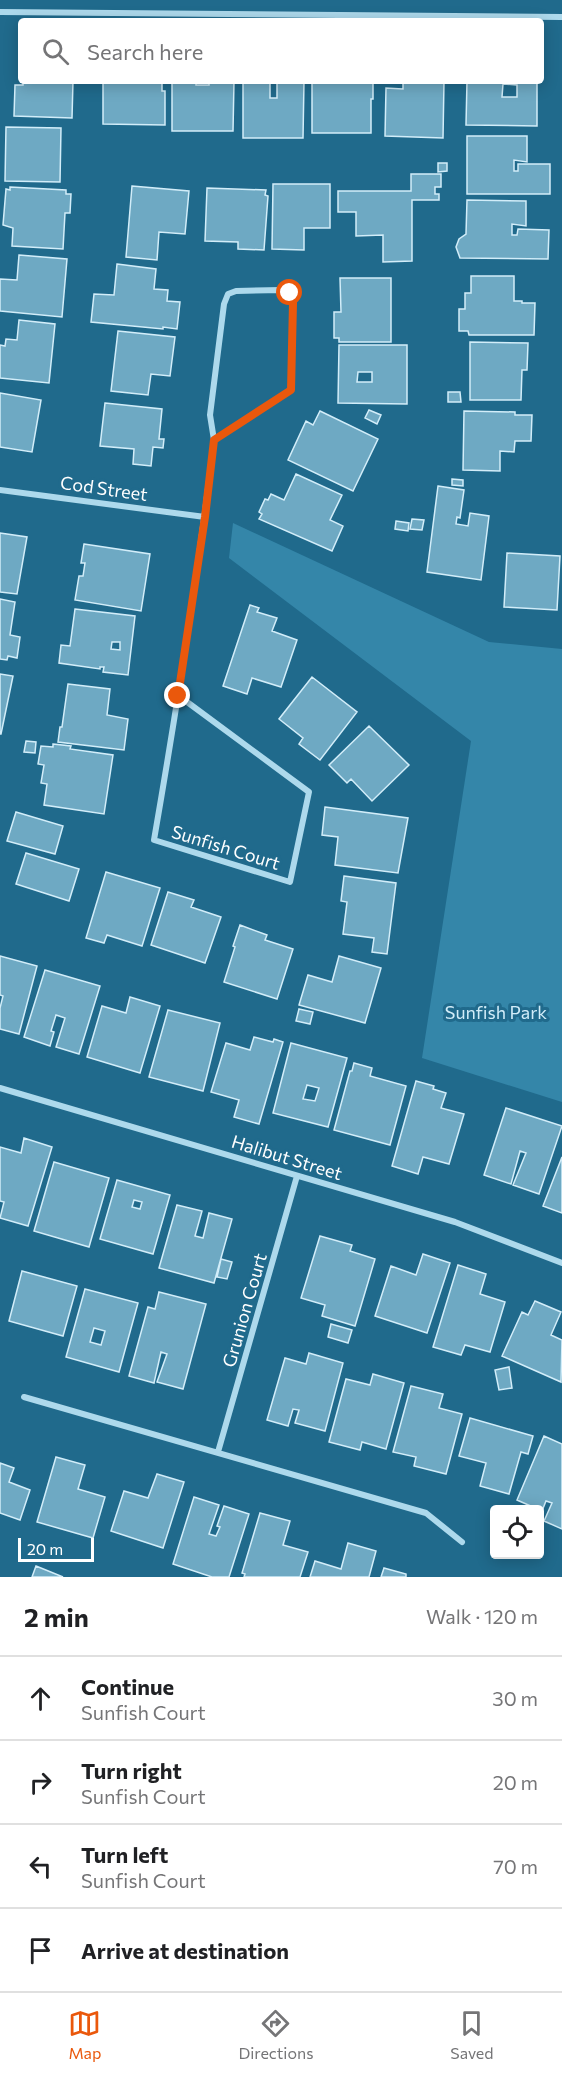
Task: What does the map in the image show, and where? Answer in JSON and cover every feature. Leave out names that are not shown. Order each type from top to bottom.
[{"type":"street","points":[[0,12],[562,17]]},
{"type":"street","name":"Sunfish Court","points":[[178,696],[309,792],[290,882],[154,840],[205,517],[214,440],[210,415],[224,304],[228,294],[236,291],[282,290],[290,293],[293,303],[291,390],[214,440]]},
{"type":"street","name":"Cod Street","points":[[0,490],[205,517]]},
{"type":"street","name":"Halibut Street","points":[[0,1088],[455,1222],[562,1263]]},
{"type":"street","name":"Grunion Court","points":[[219,1452],[297,1176]]},
{"type":"street","points":[[24,1397],[426,1513],[462,1542]]},
{"type":"green space","name":"Sunfish Park","points":[[233,523],[489,642],[562,649],[562,1102],[422,1058],[471,741],[229,558]]},
{"type":"building","points":[[73,84],[72,118],[14,116],[15,85]]},
{"type":"building","points":[[103,84],[162,84],[162,91],[165,91],[165,125],[103,124]]},
{"type":"building","points":[[172,84],[234,84],[233,131],[172,131]]},
{"type":"building","points":[[243,84],[270,84],[270,98],[277,98],[277,84],[304,84],[303,138],[243,138]]},
{"type":"building","points":[[312,84],[373,84],[371,133],[312,133]]},
{"type":"building","points":[[403,84],[444,84],[443,138],[385,136],[386,88],[403,89]]},
{"type":"building","points":[[467,84],[503,84],[537,84],[537,126],[466,125]],"holes":[[[503,84],[517,85],[517,97],[502,97]]]},
{"type":"building","points":[[6,127],[61,128],[60,182],[5,181]]},
{"type":"building","points":[[467,136],[527,136],[527,162],[514,160],[514,171],[518,171],[518,164],[550,164],[550,194],[467,194]]},
{"type":"building","points":[[438,163],[447,163],[447,171],[438,172]]},
{"type":"building","points":[[411,174],[441,174],[441,187],[435,187],[435,194],[439,194],[439,200],[412,200],[412,261],[383,262],[383,235],[356,236],[356,212],[338,212],[338,191],[411,191]]},
{"type":"building","points":[[273,184],[330,184],[330,228],[304,228],[304,250],[272,249]]},
{"type":"building","points":[[132,186],[189,191],[185,234],[159,232],[157,260],[126,257]]},
{"type":"building","points":[[10,187],[66,190],[66,194],[71,194],[70,213],[65,213],[63,249],[12,246],[13,228],[3,225],[6,189],[10,190]]},
{"type":"building","points":[[207,188],[266,190],[265,195],[268,196],[264,250],[238,249],[238,242],[205,241]]},
{"type":"building","points":[[467,200],[526,201],[526,226],[512,224],[512,235],[517,235],[518,229],[549,230],[548,259],[460,258],[456,247],[459,239],[466,234]]},
{"type":"building","points":[[19,255],[67,259],[62,317],[0,311],[0,279],[17,280]]},
{"type":"building","points":[[117,264],[156,269],[154,289],[168,290],[167,301],[180,302],[177,329],[91,322],[94,294],[114,295]]},
{"type":"building","points":[[471,276],[514,276],[514,301],[535,303],[534,335],[469,335],[468,331],[459,331],[459,309],[465,309],[465,293],[471,293]]},
{"type":"building","points":[[340,278],[391,278],[391,342],[339,342],[339,338],[334,338],[334,312],[341,312]]},
{"type":"building","points":[[19,320],[55,324],[49,383],[0,378],[0,345],[5,346],[6,339],[17,340]]},
{"type":"building","points":[[118,331],[175,337],[170,376],[151,374],[148,395],[111,391]]},
{"type":"building","points":[[470,342],[528,343],[527,370],[522,370],[521,400],[470,400]]},
{"type":"building","points":[[339,345],[407,345],[407,404],[338,403]],"holes":[[[358,372],[372,372],[372,382],[357,382]]]},
{"type":"building","points":[[448,392],[460,392],[461,402],[448,402]]},
{"type":"building","points":[[0,393],[41,400],[32,452],[0,447]]},
{"type":"building","points":[[105,403],[162,409],[159,439],[164,439],[163,448],[153,447],[151,466],[133,464],[134,449],[100,446]]},
{"type":"building","points":[[369,410],[381,415],[377,424],[365,418]]},
{"type":"building","points":[[320,411],[378,439],[353,491],[288,460],[306,421],[313,425]]},
{"type":"building","points":[[464,411],[515,412],[515,415],[532,415],[531,441],[515,441],[514,452],[500,451],[500,471],[463,470]]},
{"type":"building","points":[[296,474],[342,495],[330,520],[343,526],[332,551],[259,519],[262,514],[259,512],[265,499],[268,500],[271,494],[284,500]]},
{"type":"building","points":[[452,479],[463,480],[463,486],[452,485]]},
{"type":"building","points":[[438,486],[464,490],[460,518],[457,517],[456,524],[468,526],[470,513],[489,516],[481,580],[427,572]]},
{"type":"building","points":[[412,519],[424,520],[422,530],[410,529]]},
{"type":"building","points":[[396,521],[409,523],[408,531],[395,529]]},
{"type":"building","points":[[0,533],[27,537],[17,594],[0,592]]},
{"type":"building","points":[[84,544],[150,554],[141,611],[75,600],[79,576],[83,576],[85,563],[81,563]]},
{"type":"building","points":[[507,553],[560,556],[557,610],[504,607]]},
{"type":"building","points":[[0,599],[15,602],[10,635],[20,637],[17,658],[8,656],[7,660],[0,659]]},
{"type":"building","points":[[250,605],[259,608],[257,612],[277,618],[272,631],[297,640],[281,687],[252,678],[247,694],[223,686]]},
{"type":"building","points":[[75,609],[135,616],[128,675],[103,672],[104,667],[100,669],[59,663],[61,645],[70,646]],"holes":[[[112,642],[120,642],[120,650],[111,649]]]},
{"type":"building","points":[[0,674],[13,676],[1,734],[0,734]]},
{"type":"building","points":[[312,677],[357,712],[320,760],[299,744],[303,738],[279,719]]},
{"type":"building","points":[[68,684],[110,689],[107,715],[128,719],[124,750],[58,742]]},
{"type":"building","points":[[369,726],[409,765],[372,801],[351,779],[347,783],[329,765]]},
{"type":"building","points":[[26,741],[36,742],[35,753],[24,752]]},
{"type":"building","points":[[53,744],[71,746],[70,749],[113,755],[104,814],[44,805],[47,784],[41,783],[44,765],[38,764],[41,746],[53,747]]},
{"type":"building","points":[[325,807],[408,818],[398,873],[335,865],[338,837],[322,835]]},
{"type":"building","points":[[16,812],[63,826],[55,854],[7,841]]},
{"type":"building","points":[[26,853],[79,869],[69,901],[16,884]]},
{"type":"building","points":[[106,872],[160,888],[142,946],[107,935],[104,943],[86,938]]},
{"type":"building","points":[[344,876],[396,883],[387,954],[372,952],[374,938],[343,934],[347,902],[341,901]]},
{"type":"building","points":[[168,892],[194,900],[191,907],[221,917],[205,963],[151,945]]},
{"type":"building","points":[[240,925],[267,935],[265,940],[293,949],[277,999],[224,982]]},
{"type":"building","points":[[0,956],[37,966],[19,1034],[0,1029],[0,1008],[3,996],[0,995]]},
{"type":"building","points":[[339,956],[381,968],[365,1023],[299,1005],[308,975],[332,982]]},
{"type":"building","points":[[45,970],[100,986],[79,1054],[56,1047],[65,1018],[56,1015],[51,1031],[54,1032],[50,1046],[24,1037]]},
{"type":"building","points":[[130,997],[160,1006],[140,1073],[87,1057],[102,1006],[126,1013]]},
{"type":"building","points":[[299,1009],[313,1012],[310,1024],[296,1021]]},
{"type":"building","points":[[168,1010],[220,1023],[203,1091],[149,1077]]},
{"type":"building","points":[[254,1037],[283,1042],[259,1124],[234,1117],[239,1100],[211,1092],[226,1043],[250,1050]]},
{"type":"building","points":[[291,1043],[347,1058],[328,1127],[273,1113]],"holes":[[[307,1085],[319,1088],[315,1101],[303,1099]]]},
{"type":"building","points":[[354,1063],[372,1068],[370,1076],[406,1086],[390,1145],[334,1130]]},
{"type":"building","points":[[416,1081],[434,1086],[433,1089],[446,1093],[441,1108],[464,1114],[449,1164],[423,1157],[418,1174],[392,1166]]},
{"type":"building","points":[[506,1108],[562,1126],[539,1194],[513,1185],[526,1153],[520,1151],[511,1184],[484,1175]]},
{"type":"building","points":[[24,1138],[52,1147],[28,1226],[0,1218],[4,1202],[0,1201],[0,1147],[21,1153]]},
{"type":"building","points":[[562,1157],[562,1213],[543,1206]]},
{"type":"building","points":[[54,1162],[109,1178],[89,1247],[34,1231]]},
{"type":"building","points":[[117,1180],[170,1195],[153,1254],[100,1239]],"holes":[[[134,1200],[142,1202],[140,1209],[132,1207]]]},
{"type":"building","points":[[177,1205],[202,1211],[195,1236],[203,1238],[209,1213],[232,1219],[214,1283],[159,1268]]},
{"type":"building","points":[[320,1236],[352,1245],[350,1251],[375,1259],[355,1326],[322,1316],[325,1305],[301,1298]]},
{"type":"building","points":[[423,1254],[450,1263],[427,1333],[375,1316],[391,1266],[416,1275]]},
{"type":"building","points":[[221,1259],[232,1262],[227,1279],[217,1277]]},
{"type":"building","points":[[458,1265],[486,1274],[480,1294],[505,1302],[490,1352],[465,1345],[461,1355],[433,1347]]},
{"type":"building","points":[[22,1271],[77,1286],[63,1336],[9,1321]]},
{"type":"building","points":[[85,1289],[138,1303],[119,1372],[66,1357]],"holes":[[[94,1328],[105,1331],[101,1345],[90,1342]]]},
{"type":"building","points":[[159,1292],[206,1304],[183,1389],[157,1382],[167,1354],[161,1352],[154,1383],[129,1376],[148,1307],[155,1309]]},
{"type":"building","points":[[535,1301],[561,1312],[551,1335],[562,1340],[561,1382],[502,1356],[522,1312],[528,1315]]},
{"type":"building","points":[[331,1324],[352,1330],[348,1343],[328,1337]]},
{"type":"building","points":[[309,1353],[343,1363],[325,1431],[295,1423],[299,1410],[293,1409],[288,1426],[267,1420],[285,1358],[306,1364]]},
{"type":"building","points":[[509,1367],[512,1388],[499,1390],[495,1370]]},
{"type":"building","points":[[373,1374],[404,1383],[386,1449],[362,1442],[360,1450],[329,1442],[346,1379],[370,1385]]},
{"type":"building","points":[[411,1386],[443,1394],[439,1408],[462,1414],[446,1474],[414,1466],[416,1457],[393,1452]]},
{"type":"building","points":[[470,1418],[533,1436],[528,1454],[521,1452],[509,1494],[480,1486],[486,1463],[459,1456]]},
{"type":"building","points":[[544,1436],[562,1444],[562,1529],[544,1521],[552,1503],[546,1501],[544,1506],[528,1505],[517,1500]]},
{"type":"building","points":[[56,1457],[85,1465],[78,1489],[105,1497],[93,1538],[37,1522]]},
{"type":"building","points":[[0,1463],[14,1468],[9,1482],[30,1490],[20,1520],[0,1513]]},
{"type":"building","points":[[157,1474],[184,1482],[163,1548],[111,1531],[124,1491],[148,1498]]},
{"type":"building","points":[[194,1497],[219,1505],[209,1534],[216,1536],[224,1506],[249,1514],[229,1577],[212,1577],[173,1564]]},
{"type":"building","points":[[260,1513],[290,1521],[283,1545],[308,1552],[300,1577],[244,1577],[245,1574],[242,1573]]},
{"type":"building","points":[[348,1543],[376,1551],[369,1577],[310,1577],[315,1561],[341,1569]]},
{"type":"building","points":[[36,1566],[63,1577],[32,1577]]},
{"type":"building","points":[[384,1568],[406,1574],[406,1577],[381,1577]]},
{"type":"route","points":[[178,696],[205,517],[214,440],[291,390],[293,303],[290,293]]}]
